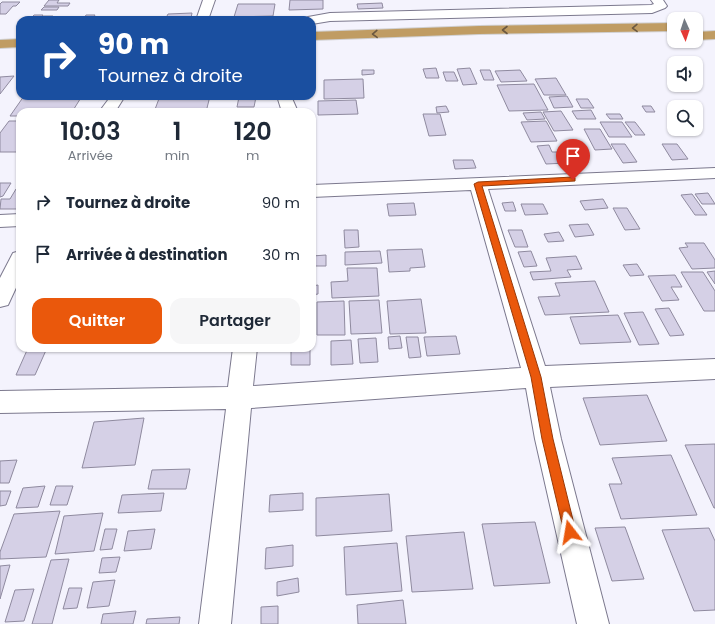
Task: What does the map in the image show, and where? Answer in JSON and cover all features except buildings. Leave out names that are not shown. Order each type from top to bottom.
[{"type":"highway","points":[[703,26],[715,26]]},
{"type":"highway","points":[[316,36],[479,30],[667,27]]},
{"type":"highway","points":[[703,36],[715,35]]},
{"type":"highway","points":[[316,46],[667,36]]},
{"type":"highway","points":[[0,44],[16,44]]},
{"type":"highway","points":[[0,53],[16,53]]},
{"type":"street","points":[[203,16],[209,0]]},
{"type":"street","points":[[466,0],[479,30]]},
{"type":"street","points":[[316,19],[330,17],[652,9],[661,6],[657,0]]},
{"type":"street","points":[[316,191],[715,173]]},
{"type":"street","points":[[478,184],[536,377],[548,439],[593,624]]},
{"type":"street","points":[[0,221],[16,220]]},
{"type":"street","points":[[0,299],[16,266]]},
{"type":"street","points":[[215,624],[238,398],[244,352]]},
{"type":"street","points":[[0,402],[238,398],[536,377],[715,369]]},
{"type":"route","points":[[570,532],[548,439],[536,377],[478,184],[573,180]]}]
